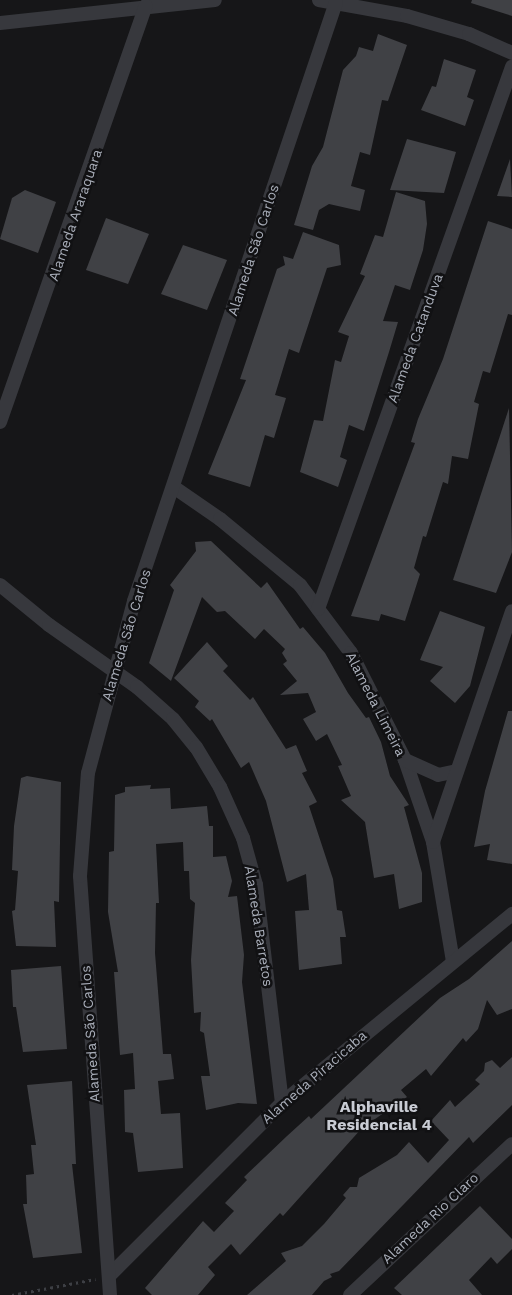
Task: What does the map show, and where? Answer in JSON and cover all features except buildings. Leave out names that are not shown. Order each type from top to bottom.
[{"type":"street","points":[[0,22],[215,0]]},
{"type":"street","points":[[319,0],[336,2],[460,32],[512,53]]},
{"type":"street","name":"Alameda São Carlos","points":[[110,1295],[80,876],[88,773],[112,671],[175,488],[336,2]]},
{"type":"street","name":"Alameda Araraquara","points":[[0,422],[146,6]]},
{"type":"street","name":"Alameda Catanduva","points":[[318,609],[512,67]]},
{"type":"street","name":"Alameda Limeira","points":[[175,488],[266,555],[300,585],[351,652],[405,760],[433,842],[453,961]]},
{"type":"street","name":"Alameda Barretos","points":[[0,585],[112,671],[137,686],[196,748],[243,838],[256,885],[282,1103]]},
{"type":"street","points":[[433,842],[512,611]]},
{"type":"street","points":[[405,760],[438,775],[458,771]]},
{"type":"street","name":"Alameda Piracicaba","points":[[109,1276],[282,1103],[512,914]]},
{"type":"street","name":"Alameda Rio Claro","points":[[350,1295],[512,1144]]},
{"type":"path","points":[[12,1295],[109,1276]]},
{"type":"district","name":"Alphaville Residencial 4","points":[[379,1116]]}]
